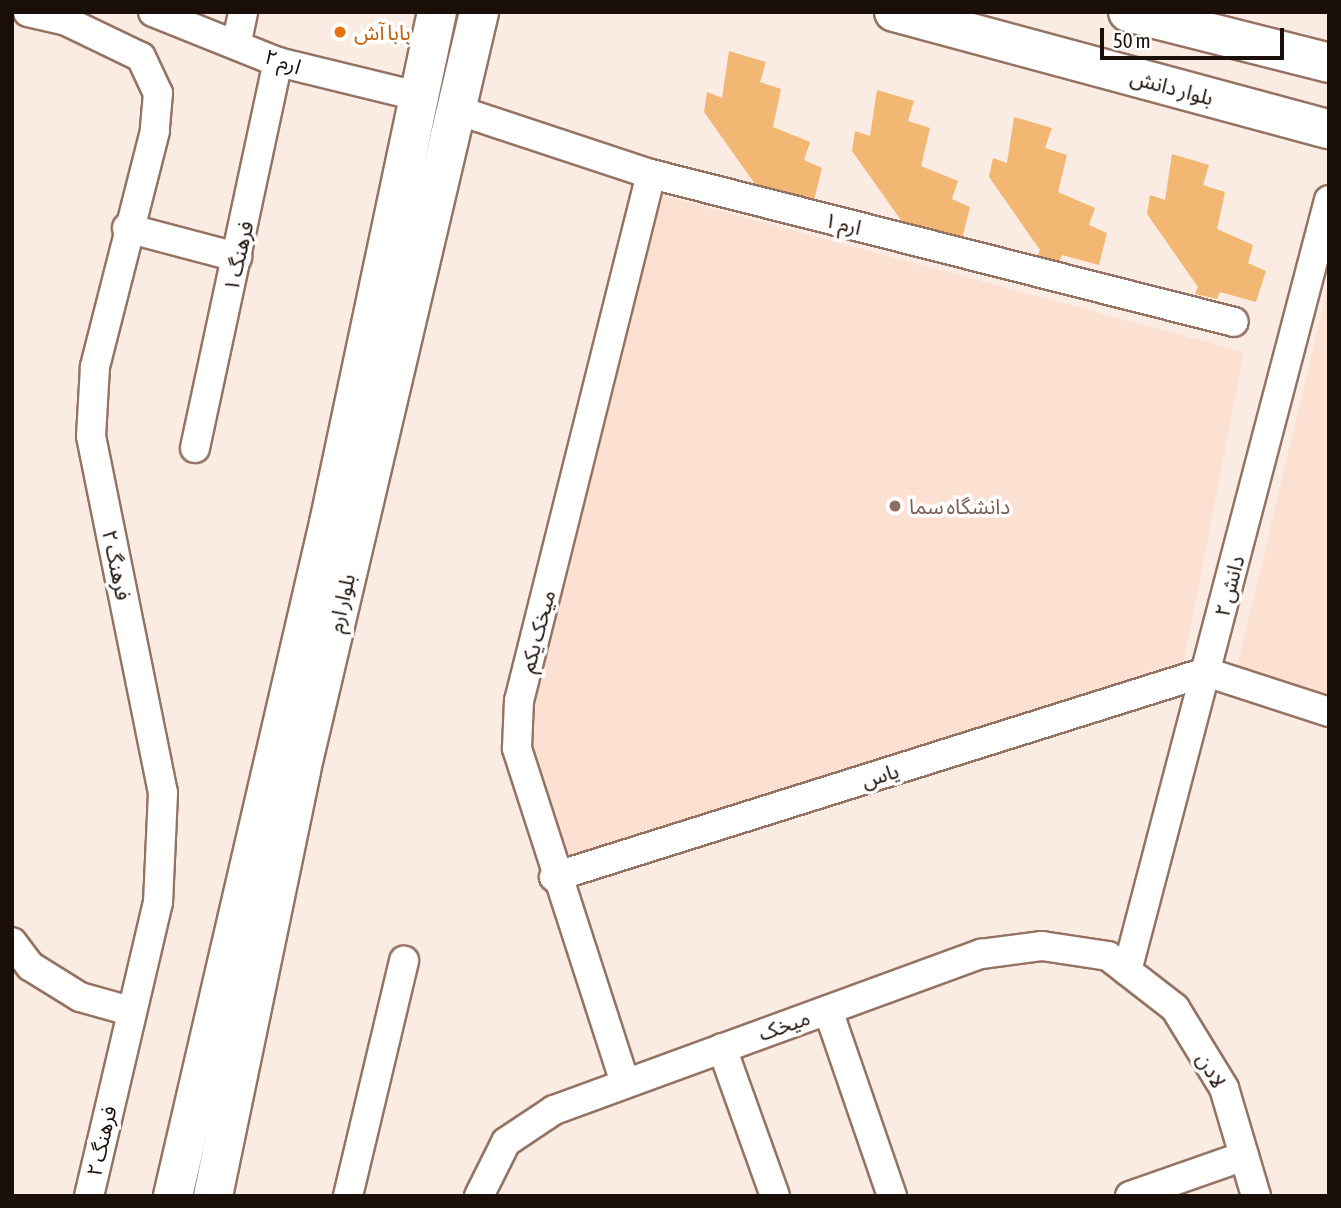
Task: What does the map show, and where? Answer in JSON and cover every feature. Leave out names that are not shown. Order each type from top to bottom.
[{"type":"street","name":"فرهنگ ۲","points":[[28,12],[64,20],[141,57],[158,93],[155,131],[127,228],[95,367],[91,436],[163,793],[158,902],[130,1011],[89,1196]]},
{"type":"street","name":"ارم ۲","points":[[153,12],[237,41],[278,62],[418,96]]},
{"type":"street","points":[[237,41],[243,12]]},
{"type":"street","name":"بلوار ارم","points":[[213,1196],[233,1014],[329,523],[437,12]]},
{"type":"street","name":"بلوار ارم","points":[[173,1196],[233,1014],[301,770],[479,12]]},
{"type":"street","name":"بلوار دانش","points":[[894,12],[1329,129]]},
{"type":"street","points":[[1128,12],[1329,62]]},
{"type":"street","name":"فرهنگ ۱","points":[[195,448],[278,62]]},
{"type":"street","name":"ارم ۱","points":[[457,110],[651,174],[1234,322]]},
{"type":"street","name":"میخک یکم","points":[[625,1083],[554,877],[517,748],[519,701],[651,174]]},
{"type":"street","name":"دانش ۲","points":[[1127,971],[1329,200]]},
{"type":"street","points":[[127,228],[237,257]]},
{"type":"street","points":[[1206,672],[1329,712]]},
{"type":"street","name":"یاس","points":[[554,877],[1206,672]]},
{"type":"street","points":[[12,942],[21,967],[79,997],[130,1011]]},
{"type":"street","name":"میخک","points":[[479,1196],[506,1142],[554,1110],[981,954],[1042,946],[1108,956],[1127,971]]},
{"type":"street","points":[[348,1196],[404,961]]},
{"type":"street","name":"لادن","points":[[1127,971],[1175,1008],[1224,1088],[1256,1196]]},
{"type":"street","points":[[828,1010],[892,1196]]},
{"type":"street","points":[[722,1048],[775,1196]]},
{"type":"street","points":[[1130,1196],[1244,1156]]},
{"type":"shaded area","name":"دانشگاه سما","points":[[654,193],[1244,352],[1184,661],[563,861],[533,765],[528,719]]},
{"type":"shaded area","points":[[1329,282],[1329,700],[1235,676]]},
{"type":"building","points":[[729,51],[766,62],[760,82],[781,89],[773,127],[810,142],[804,160],[822,168],[814,200],[777,189],[773,196],[752,192],[755,184],[704,112],[707,92],[722,98]]},
{"type":"building","points":[[877,90],[914,101],[908,121],[930,128],[921,166],[958,181],[952,199],[970,207],[962,239],[925,228],[921,235],[900,231],[903,223],[852,151],[855,131],[870,136]]},
{"type":"building","points":[[1014,117],[1052,128],[1045,148],[1067,155],[1058,192],[1095,208],[1089,225],[1107,233],[1099,265],[1062,255],[1059,262],[1037,257],[1040,250],[989,177],[993,158],[1007,163]]},
{"type":"building","points":[[1172,154],[1209,165],[1203,185],[1225,192],[1217,229],[1253,245],[1248,263],[1266,271],[1256,302],[1220,292],[1217,299],[1195,294],[1198,287],[1147,214],[1150,195],[1165,200]]},
{"type":"place","name":"بابا آش","points":[[340,32]]},
{"type":"place","name":"دانشگاه سما","points":[[895,506]]}]
